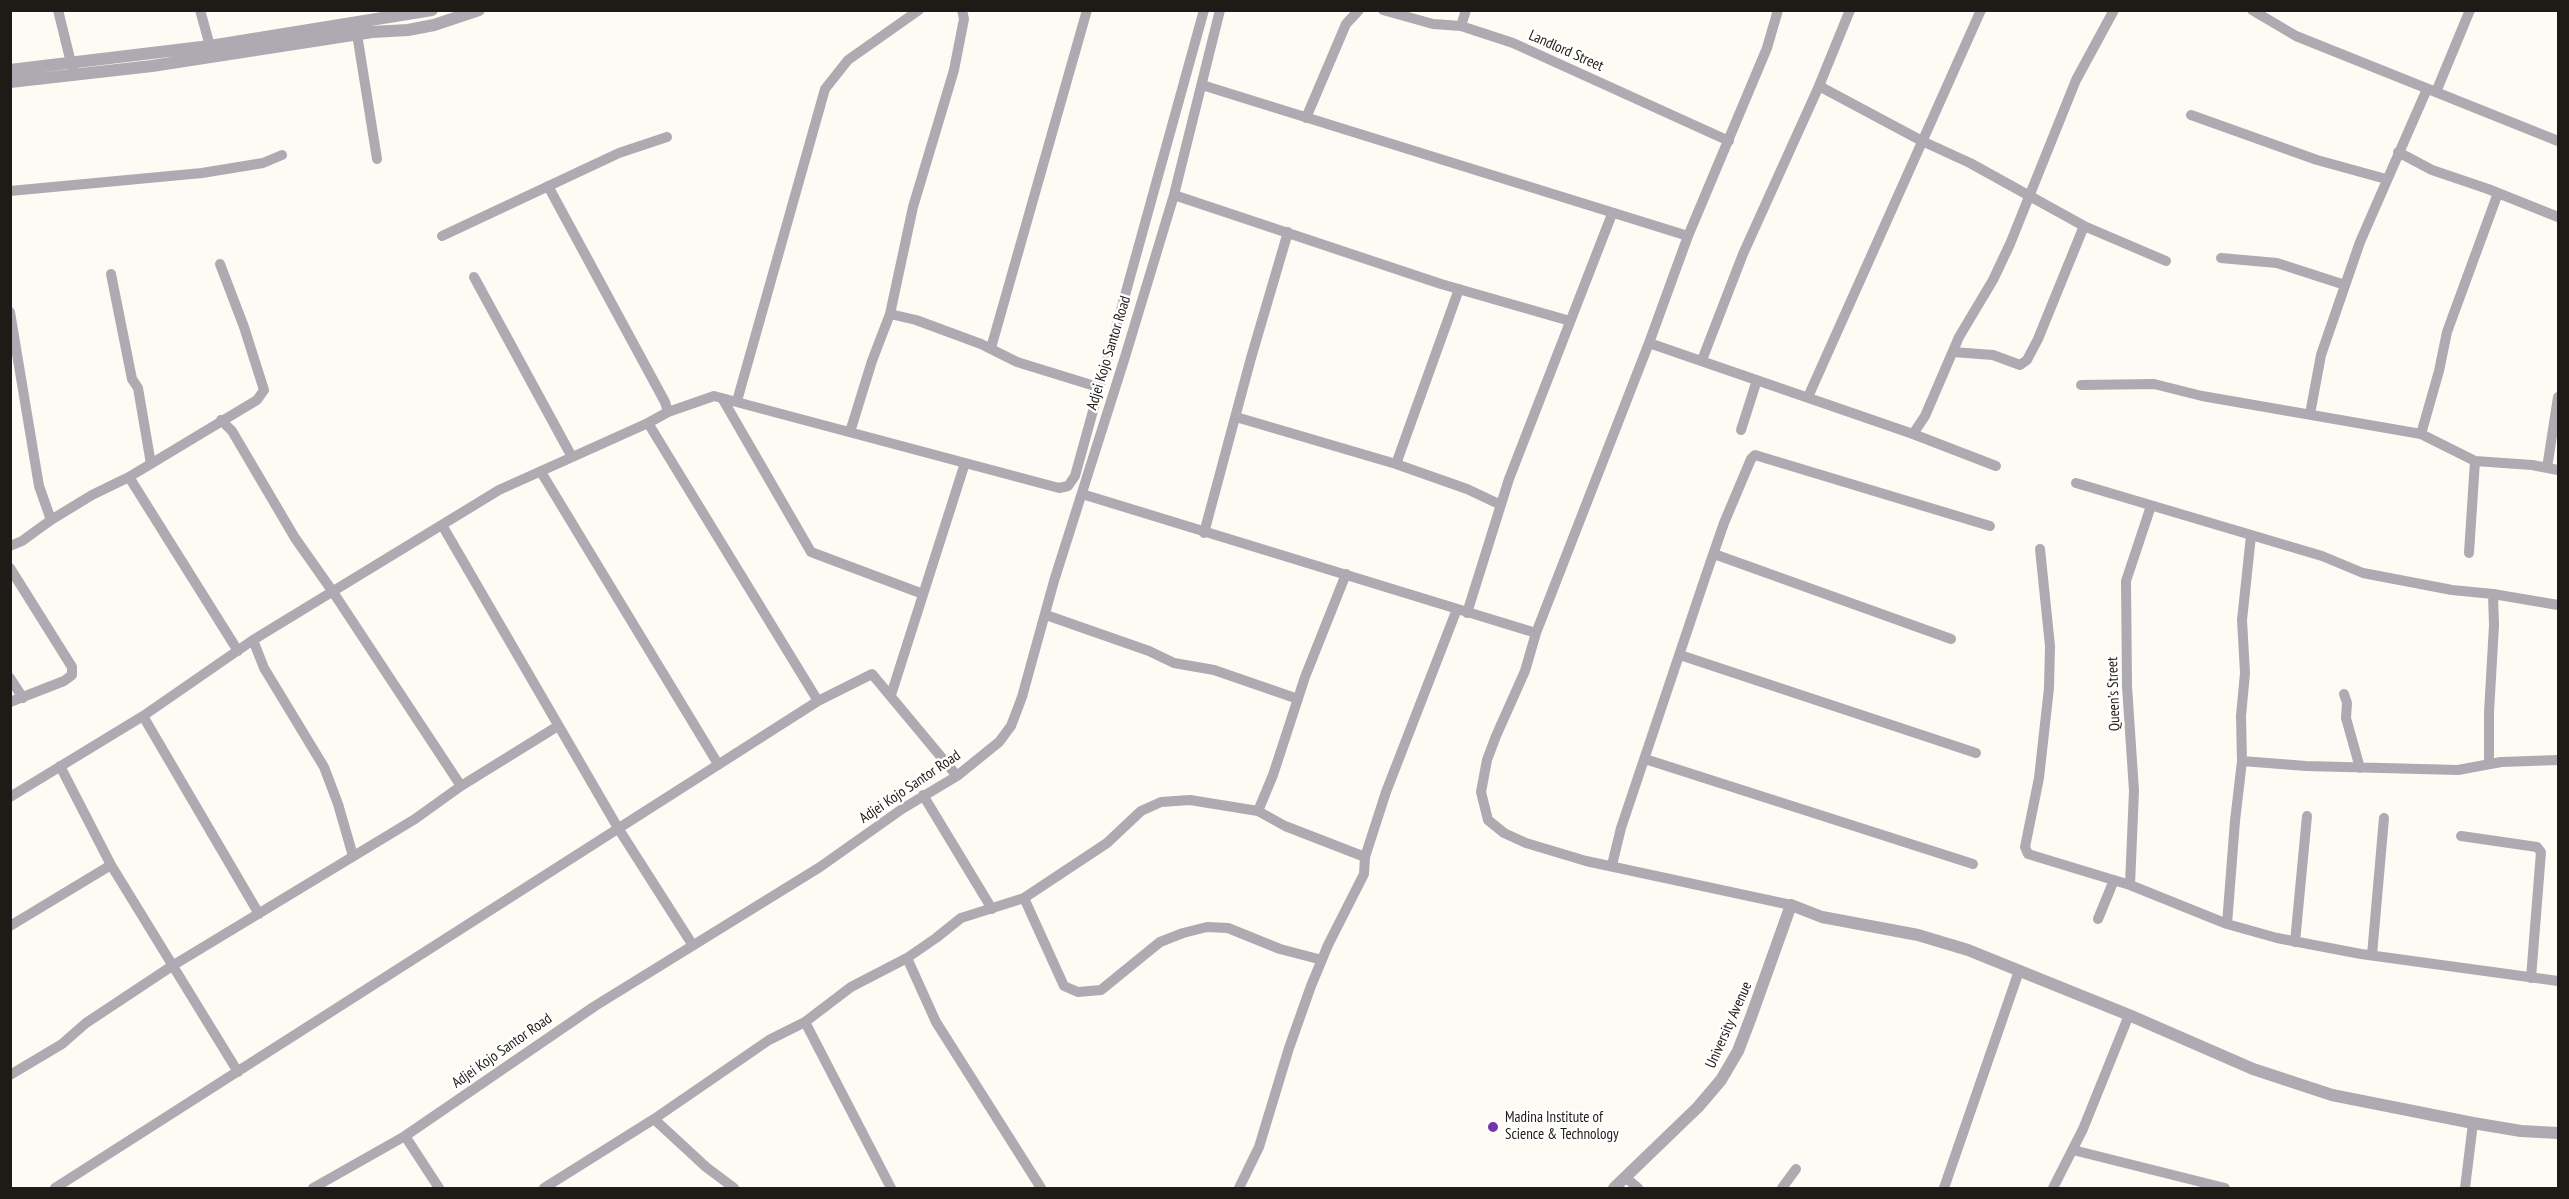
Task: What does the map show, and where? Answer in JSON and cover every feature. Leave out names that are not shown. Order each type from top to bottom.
[{"type":"street","points":[[58,10],[72,68]]},
{"type":"street","points":[[200,10],[210,46]]},
{"type":"street","points":[[10,82],[72,68],[432,10]]},
{"type":"street","points":[[10,70],[162,65],[357,34],[408,30],[434,25],[479,10]]},
{"type":"street","points":[[737,401],[825,89],[848,60],[919,10]]},
{"type":"street","points":[[850,432],[872,361],[890,314],[913,207],[954,70],[964,19],[962,10]]},
{"type":"street","points":[[991,348],[1087,10]]},
{"type":"street","points":[[10,797],[143,716],[253,640],[499,490],[668,412],[714,396],[1059,488],[1068,486],[1075,476],[1204,10]]},
{"type":"street","name":"Adjei Kojo Santor Road","points":[[313,1188],[405,1136],[595,1006],[820,867],[923,795],[957,776],[999,742],[1011,726],[1022,697],[1054,581],[1174,195],[1220,10]]},
{"type":"street","points":[[1306,118],[1346,24],[1359,10]]},
{"type":"street","name":"Landlord Street","points":[[1383,10],[1433,24],[1461,26],[1513,43],[1729,141]]},
{"type":"street","points":[[1461,26],[1466,10]]},
{"type":"street","points":[[1778,10],[1767,48],[1688,236],[1649,343],[1536,633],[1525,671],[1487,760],[1481,792],[1485,814],[1496,828],[1526,843],[1562,855],[1791,905],[1822,917],[1918,935],[1968,950],[2129,1015],[2253,1069],[2332,1095],[2473,1123],[2522,1131],[2559,1133]]},
{"type":"street","points":[[1702,360],[1743,254],[1819,86],[1850,10]]},
{"type":"street","points":[[1808,397],[1981,10]]},
{"type":"street","points":[[1913,434],[1925,416],[1976,305],[1997,271],[2030,196],[2049,142],[2076,80],[2114,10]]},
{"type":"street","points":[[2252,10],[2296,36],[2559,141]]},
{"type":"street","points":[[2310,414],[2321,355],[2360,242],[2398,152],[2431,91],[2470,10]]},
{"type":"street","points":[[357,34],[377,159]]},
{"type":"street","points":[[1202,85],[1688,236]]},
{"type":"street","points":[[1819,86],[1922,141],[1970,163],[2084,226],[2166,261]]},
{"type":"street","points":[[2191,115],[2317,160],[2386,179]]},
{"type":"street","points":[[441,236],[619,153],[667,137]]},
{"type":"street","points":[[2398,152],[2432,170],[2559,217]]},
{"type":"street","points":[[10,191],[202,172],[263,163],[282,155]]},
{"type":"street","points":[[548,186],[665,402],[668,412]]},
{"type":"street","points":[[2421,434],[2449,326],[2498,193]]},
{"type":"street","points":[[1174,195],[1459,289],[1570,321]]},
{"type":"street","points":[[1239,1188],[1259,1147],[1289,1048],[1322,960],[1364,874],[1365,857],[1386,792],[1462,611],[1509,478],[1612,214]]},
{"type":"street","points":[[1953,352],[1994,355],[2020,365],[2027,360],[2038,339],[2084,226]]},
{"type":"street","points":[[1204,533],[1288,232]]},
{"type":"street","points":[[2221,258],[2277,263],[2345,285]]},
{"type":"street","points":[[10,546],[22,541],[92,495],[129,477],[256,400],[264,390],[244,327],[220,264]]},
{"type":"street","points":[[111,274],[132,379],[138,388],[151,464]]},
{"type":"street","points":[[474,277],[572,457]]},
{"type":"street","points":[[1396,464],[1459,289]]},
{"type":"street","points":[[10,312],[39,486],[51,520]]},
{"type":"street","points":[[890,314],[916,320],[991,348],[1017,362],[1098,387]]},
{"type":"street","points":[[1649,343],[1913,434],[1996,466]]},
{"type":"street","points":[[1741,430],[1757,380]]},
{"type":"street","points":[[2081,385],[2154,384],[2202,396],[2421,434],[2475,461],[2559,470]]},
{"type":"street","points":[[2547,468],[2559,397]]},
{"type":"street","points":[[722,398],[811,552],[923,594]]},
{"type":"street","points":[[1236,417],[1396,464],[1467,489],[1501,505]]},
{"type":"street","points":[[221,420],[232,431],[295,538],[461,786]]},
{"type":"street","points":[[648,423],[818,701]]},
{"type":"street","points":[[1612,865],[1621,828],[1714,554],[1750,459],[1755,455],[1990,526]]},
{"type":"street","points":[[2469,554],[2475,461]]},
{"type":"street","points":[[891,696],[965,463]]},
{"type":"street","points":[[541,472],[718,765]]},
{"type":"street","points":[[129,477],[238,651]]},
{"type":"street","points":[[2076,483],[2322,556],[2363,573],[2452,590],[2559,605]]},
{"type":"street","points":[[1082,494],[1536,633]]},
{"type":"street","name":"Queen’s Street","points":[[2130,885],[2134,791],[2127,686],[2126,581],[2151,506]]},
{"type":"street","points":[[442,525],[618,828],[692,945]]},
{"type":"street","points":[[2227,924],[2242,760],[2241,716],[2245,673],[2242,620],[2252,536]]},
{"type":"street","points":[[2040,549],[2050,646],[2049,688],[2039,778],[2025,847],[2028,854],[2130,885],[2227,924],[2295,942],[2372,956],[2559,981]]},
{"type":"street","points":[[1714,554],[1951,639]]},
{"type":"street","points":[[10,568],[72,667],[72,675],[64,681],[10,702]]},
{"type":"street","points":[[1258,811],[1346,574]]},
{"type":"street","points":[[2489,764],[2493,594]]},
{"type":"street","points":[[1046,615],[1149,651],[1174,663],[1214,669],[1298,699]]},
{"type":"street","points":[[253,640],[264,668],[324,767],[338,804],[353,856]]},
{"type":"street","points":[[1680,655],[1976,753]]},
{"type":"street","points":[[56,1188],[818,701],[872,674],[957,776]]},
{"type":"street","points":[[10,678],[23,698]]},
{"type":"street","points":[[2344,694],[2347,703],[2346,718],[2360,768]]},
{"type":"street","points":[[143,716],[259,914]]},
{"type":"street","points":[[10,1075],[62,1044],[86,1023],[172,966],[415,819],[461,786],[558,726]]},
{"type":"street","points":[[1645,759],[1973,864]]},
{"type":"street","points":[[2242,760],[2306,766],[2458,770],[2489,764],[2559,760]]},
{"type":"street","points":[[60,766],[111,865],[238,1072]]},
{"type":"street","points":[[923,795],[992,909]]},
{"type":"street","points":[[544,1188],[654,1119],[769,1040],[805,1022],[851,987],[907,958],[961,918],[1024,898],[1107,843],[1141,812],[1161,802],[1190,800],[1258,811],[1285,826],[1365,857]]},
{"type":"street","points":[[2295,942],[2307,816]]},
{"type":"street","points":[[2372,956],[2384,818]]},
{"type":"street","points":[[2461,836],[2536,847],[2541,852],[2531,978]]},
{"type":"street","points":[[10,926],[111,865]]},
{"type":"street","points":[[2098,919],[2114,880]]},
{"type":"street","points":[[1024,898],[1064,986],[1078,992],[1101,990],[1160,942],[1207,927],[1228,928],[1280,949],[1322,960]]},
{"type":"street","name":"University Avenue","points":[[1614,1188],[1698,1107],[1731,1064],[1768,972],[1791,905]]},
{"type":"street","points":[[907,958],[936,1022],[1041,1188]]},
{"type":"street","points":[[1944,1188],[2019,971]]},
{"type":"street","points":[[2053,1188],[2083,1129],[2129,1015]]},
{"type":"street","points":[[805,1022],[891,1188]]},
{"type":"street","points":[[654,1119],[706,1167],[734,1188]]},
{"type":"street","points":[[2465,1188],[2473,1123]]},
{"type":"street","points":[[405,1136],[439,1188]]},
{"type":"street","points":[[2073,1150],[2225,1188]]},
{"type":"street","points":[[1782,1188],[1796,1169]]},
{"type":"street","points":[[1625,1177],[1638,1188]]},
{"type":"place","name":"Madina Institute of Science & Technology","points":[[1493,1127]]}]
